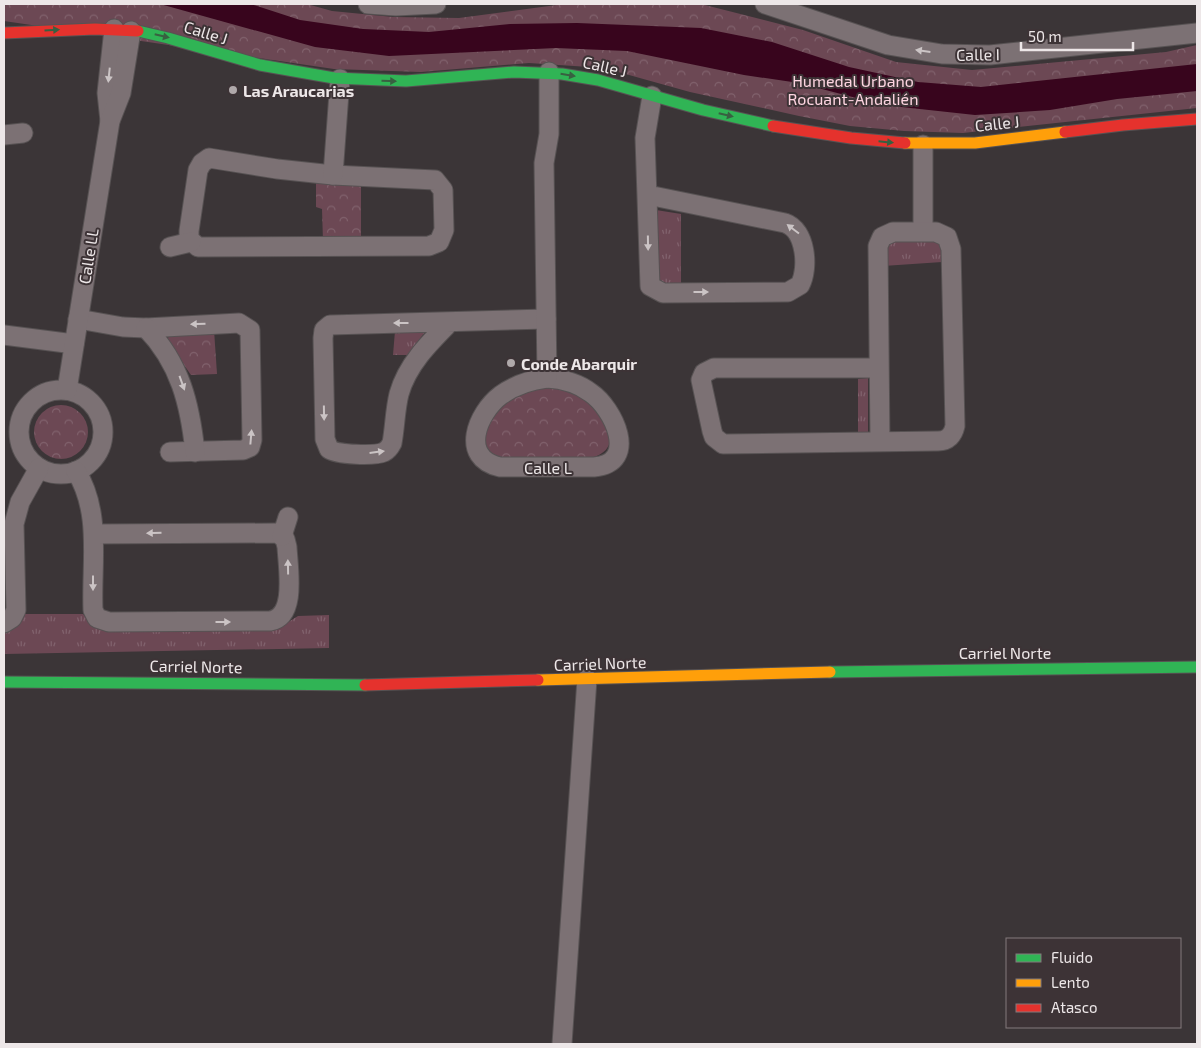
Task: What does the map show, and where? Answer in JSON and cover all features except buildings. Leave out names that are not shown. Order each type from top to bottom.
[{"type":"street","points":[[368,4],[396,6],[436,4]]},
{"type":"street","name":"Calle I","points":[[764,4],[888,45],[942,54],[998,54],[1197,33]]},
{"type":"street","name":"Calle J","points":[[4,33],[122,30],[165,37],[272,68],[340,79],[409,81],[542,72],[599,80],[652,96],[780,127],[847,138],[923,145],[975,142],[1114,124],[1197,119]]},
{"type":"street","name":"Calle LL","points":[[67,390],[110,121],[107,93],[122,30]]},
{"type":"street","points":[[542,72],[537,137],[544,163],[547,378]]},
{"type":"street","points":[[333,175],[340,79]]},
{"type":"street","points":[[648,195],[785,223],[794,227],[802,237],[803,243],[804,274],[800,285],[788,292],[663,293],[653,289],[649,277],[645,138],[652,96]]},
{"type":"street","points":[[4,135],[23,133]]},
{"type":"street","points":[[923,145],[923,231]]},
{"type":"street","points":[[170,247],[191,242],[201,248],[428,246],[436,244],[442,238],[444,230],[443,190],[435,180],[333,175],[277,169],[214,158],[205,160],[198,170],[189,231],[191,242]]},
{"type":"street","points":[[878,368],[714,368],[707,370],[701,380],[712,431],[718,441],[723,444],[880,442],[942,441],[950,437],[954,430],[951,245],[947,237],[940,232],[923,231],[887,234],[878,246],[880,442]]},
{"type":"street","points":[[78,319],[124,327],[146,328],[240,323],[250,330],[252,444],[243,450],[170,452]]},
{"type":"street","points":[[450,322],[417,358],[403,382],[397,405],[392,443],[389,448],[378,453],[338,453],[329,449],[325,439],[323,347],[323,334],[327,327],[336,323],[546,320]]},
{"type":"street","points":[[146,328],[165,350],[180,377],[189,406],[195,452]]},
{"type":"street","points":[[4,335],[74,344]]},
{"type":"street","name":"Calle L","points":[[547,378],[571,382],[582,387],[592,393],[609,411],[620,438],[618,451],[609,462],[594,467],[500,467],[488,462],[481,456],[476,437],[479,423],[486,409],[511,388],[534,380],[547,378]]},
{"type":"street","points":[[67,390],[75,392],[90,401],[100,415],[103,431],[100,448],[96,455],[76,471],[61,474],[39,468],[27,457],[20,442],[21,418],[30,404],[43,394],[67,390]]},
{"type":"street","points":[[4,623],[12,618],[16,610],[9,535],[20,502],[39,468]]},
{"type":"street","points":[[76,471],[90,502],[94,534],[93,610],[97,618],[109,622],[275,620],[286,611],[288,602],[287,547],[282,536],[274,532],[94,534]]},
{"type":"street","points":[[282,536],[288,517]]},
{"type":"street","name":"Carriel Norte","points":[[4,682],[367,685],[948,669],[1197,667]]},
{"type":"street","points":[[562,1044],[587,679]]},
{"type":"green space","points":[[4,4],[307,4],[332,11],[393,17],[459,18],[564,4],[701,4],[803,30],[896,62],[972,70],[1166,52],[1197,45],[1197,108],[963,133],[904,131],[850,126],[799,116],[690,92],[604,68],[529,63],[421,72],[334,69],[4,21]]},
{"type":"green space","points":[[316,179],[361,182],[361,241],[323,241],[322,209],[316,207]]},
{"type":"green space","points":[[656,210],[681,214],[681,286],[657,283]]},
{"type":"green space","points":[[931,239],[942,245],[942,262],[883,266],[885,249],[893,241]]},
{"type":"green space","points":[[427,329],[408,355],[393,355],[395,331]]},
{"type":"green space","points":[[214,330],[217,374],[191,375],[167,341],[170,332]]},
{"type":"green space","points":[[868,378],[868,437],[858,437],[858,379]]},
{"type":"green space","points":[[555,386],[577,394],[586,400],[602,417],[610,436],[609,445],[603,453],[591,458],[503,459],[491,452],[485,443],[485,433],[497,412],[507,402],[527,390]]},
{"type":"green space","points":[[56,405],[66,405],[76,409],[84,417],[88,432],[84,447],[76,455],[66,459],[56,459],[46,455],[38,447],[34,437],[34,427],[38,417],[46,409]]},
{"type":"green space","points":[[22,614],[83,614],[94,626],[285,624],[298,616],[329,615],[329,648],[4,654],[4,630],[11,630]]},
{"type":"shaded area","name":"Humedal Urbano Rocuant-Andalién","points":[[160,4],[251,4],[300,20],[363,29],[429,32],[510,24],[577,23],[701,28],[772,42],[849,67],[918,82],[981,87],[1197,64],[1197,91],[1117,99],[1050,110],[975,115],[883,105],[799,83],[744,75],[627,51],[556,48],[389,56],[315,47]]},
{"type":"traffic: fast","points":[[138,31],[260,65],[334,78],[406,81],[514,72],[562,74],[598,80],[703,110],[773,126]]},
{"type":"traffic: fast","points":[[830,672],[1197,667]]},
{"type":"traffic: fast","points":[[4,682],[365,685]]},
{"type":"traffic: slow","points":[[905,143],[975,143],[1065,132]]},
{"type":"traffic: slow","points":[[538,680],[830,672]]},
{"type":"traffic: jam","points":[[4,33],[95,29],[138,31]]},
{"type":"traffic: jam","points":[[1065,132],[1197,119]]},
{"type":"traffic: jam","points":[[773,126],[851,138],[905,143]]},
{"type":"traffic: jam","points":[[365,685],[538,680]]},
{"type":"place","name":"Las Araucarias","points":[[233,90]]},
{"type":"place","name":"Conde Abarquir","points":[[511,363]]}]
